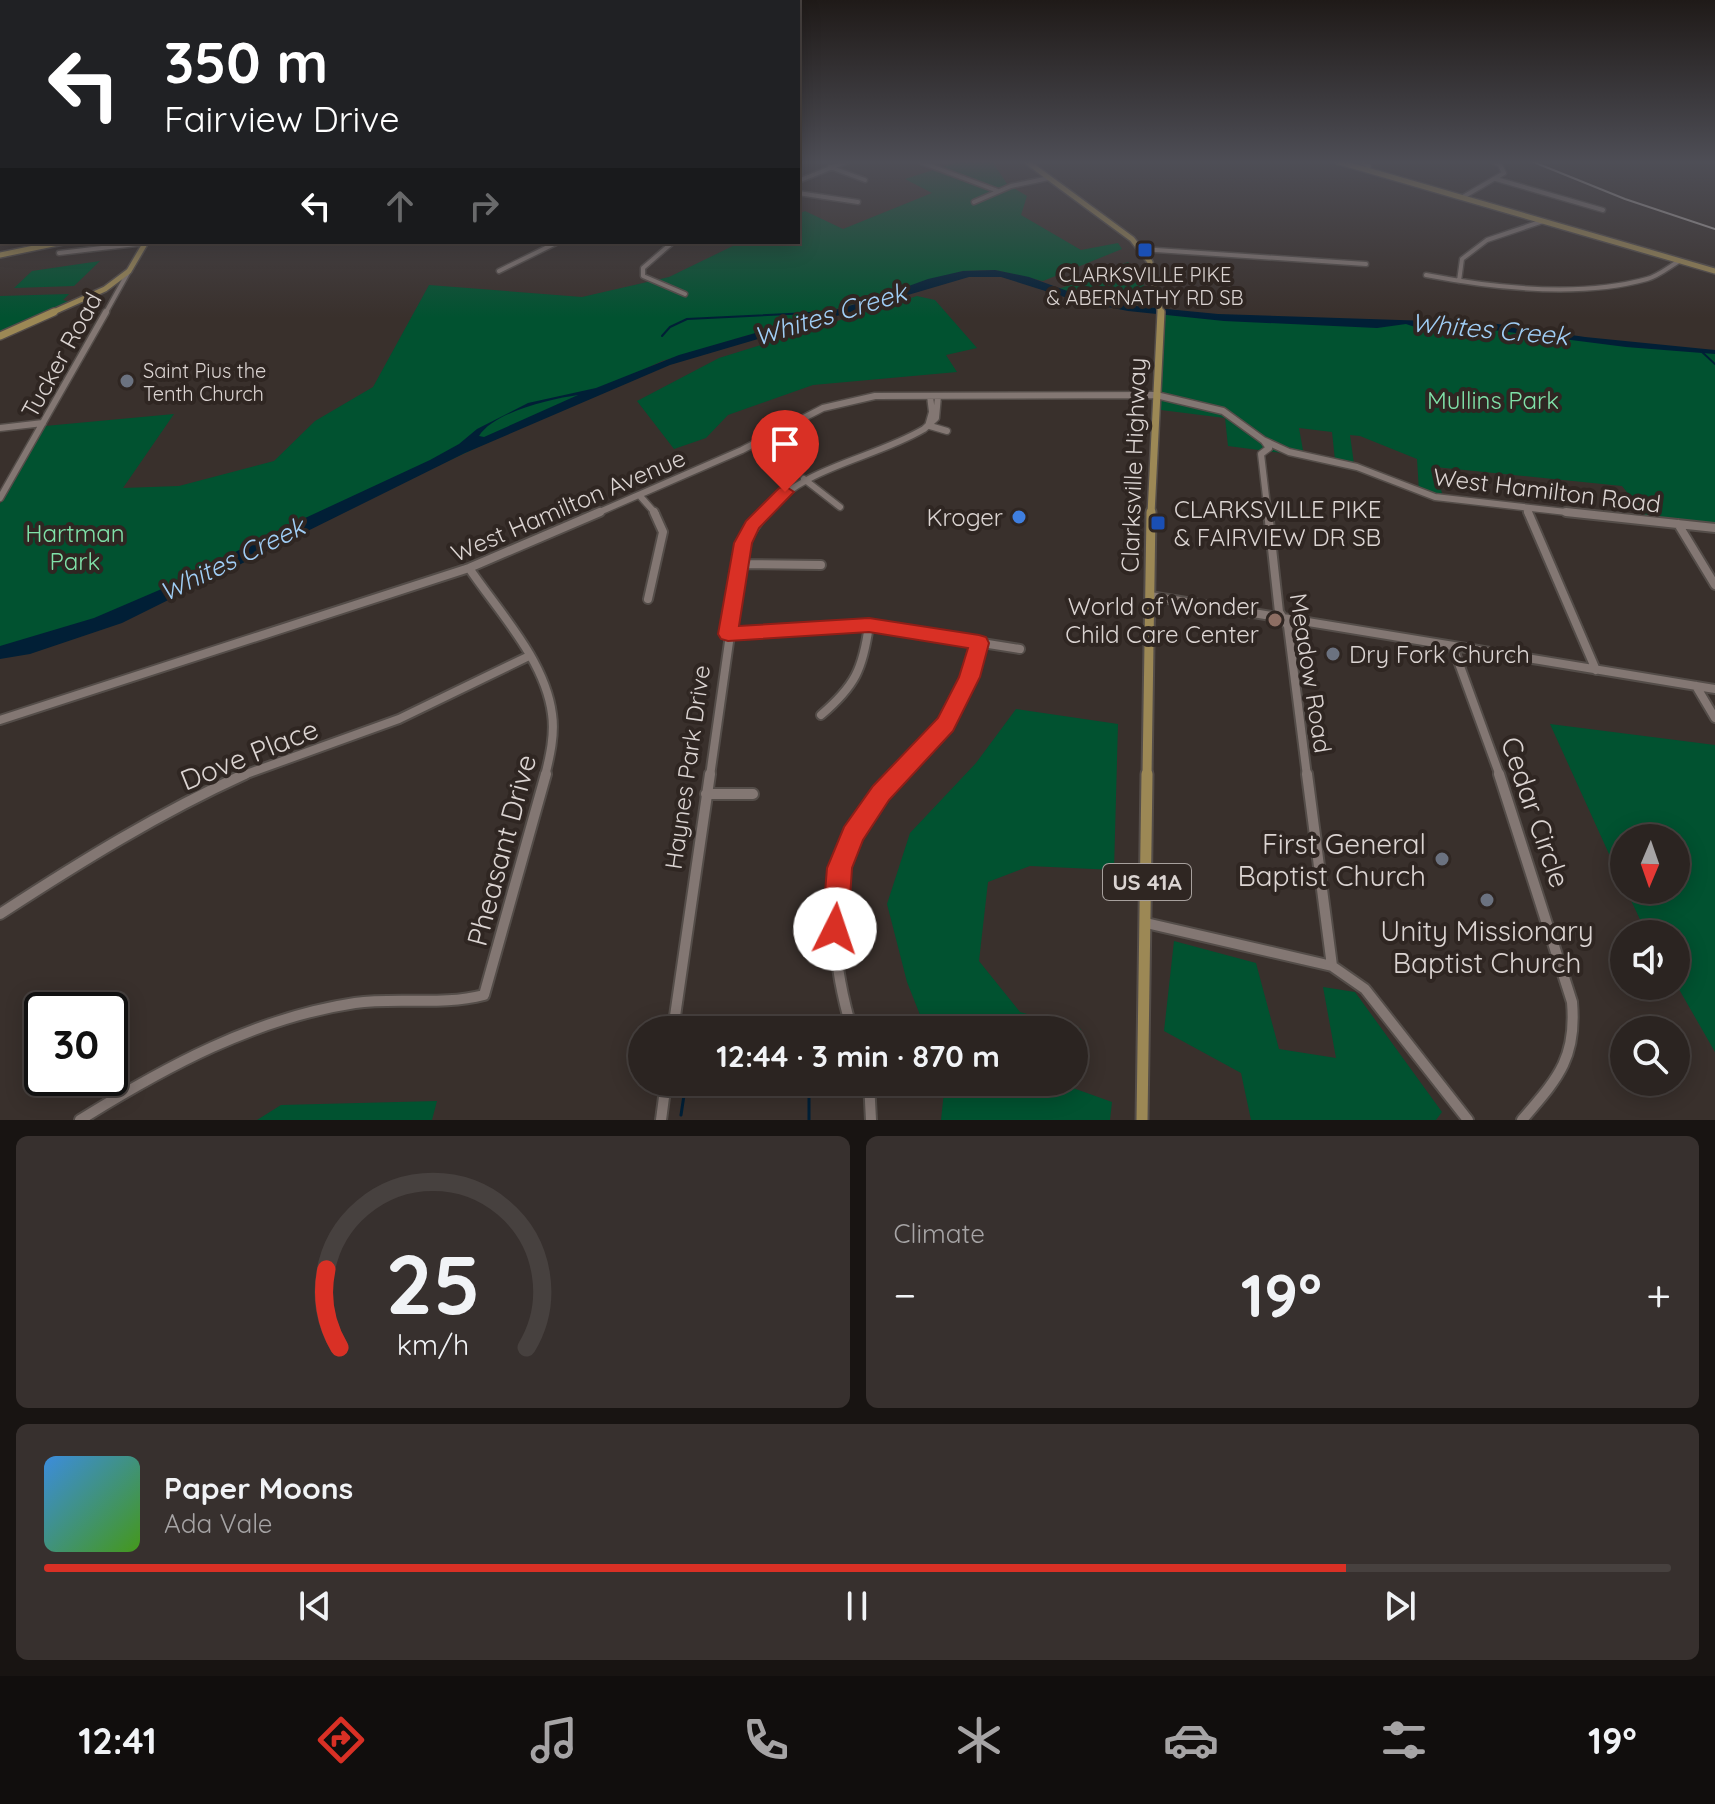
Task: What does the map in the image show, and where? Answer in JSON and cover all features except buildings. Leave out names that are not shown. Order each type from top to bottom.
[{"type":"main road","name":"Clarksville Highway","points":[[1097,213],[1141,249],[1153,268],[1162,325],[1156,395],[1150,596],[1142,1120]]},
{"type":"main road","points":[[1517,213],[1715,271]]},
{"type":"main road","points":[[0,255],[53,244]]},
{"type":"main road","points":[[0,336],[93,296],[129,271],[145,244]]},
{"type":"street","points":[[1459,281],[1462,259],[1487,240],[1543,221]]},
{"type":"street","points":[[59,253],[137,244]]},
{"type":"street","points":[[499,271],[554,244]]},
{"type":"street","points":[[671,244],[643,268],[643,276],[685,294]]},
{"type":"street","points":[[1141,249],[1366,264]]},
{"type":"street","points":[[1426,275],[1497,287],[1606,287],[1650,278],[1679,261]]},
{"type":"street","name":"Tucker Road","points":[[0,498],[129,271]]},
{"type":"street","name":"West Hamilton Avenue","points":[[0,720],[469,568],[742,450],[823,408],[875,396],[1156,395]]},
{"type":"street","name":"West Hamilton Road","points":[[1156,395],[1223,411],[1263,440],[1309,458],[1357,467],[1435,497],[1715,528]]},
{"type":"street","points":[[928,426],[934,423],[934,396]]},
{"type":"street","points":[[0,428],[43,423]]},
{"type":"street","points":[[928,426],[947,431]]},
{"type":"street","name":"Haynes Park Drive","points":[[675,1016],[743,543],[767,506],[804,479],[843,461],[915,436],[928,426]]},
{"type":"street","name":"Meadow Road","points":[[1263,440],[1269,448],[1261,454],[1282,617],[1288,626],[1332,966]]},
{"type":"street","points":[[804,479],[840,507]]},
{"type":"street","points":[[640,496],[658,516],[663,532],[648,599]]},
{"type":"street","points":[[1526,508],[1596,670]]},
{"type":"street","points":[[1678,524],[1715,585]]},
{"type":"street","points":[[738,564],[821,565]]},
{"type":"street","name":"Pheasant Drive","points":[[80,1120],[179,1063],[262,1028],[356,1003],[484,995],[546,774],[552,744],[552,712],[548,694],[527,657],[469,568]]},
{"type":"street","points":[[1150,596],[1715,689]]},
{"type":"street","points":[[728,634],[869,625],[1020,649]]},
{"type":"street","points":[[821,715],[854,685],[864,664],[869,625]]},
{"type":"street","points":[[849,1016],[834,950],[840,868],[866,813],[946,725],[969,677],[979,643]]},
{"type":"street","name":"Cedar Circle","points":[[1453,647],[1510,804],[1572,1002],[1575,1024],[1572,1053],[1561,1073],[1522,1120]]},
{"type":"street","name":"Dove Place","points":[[0,914],[94,853],[186,801],[245,774],[399,719],[527,657]]},
{"type":"street","points":[[1696,686],[1715,718]]},
{"type":"street","points":[[706,794],[753,794]]},
{"type":"street","points":[[1146,923],[1332,966],[1349,975],[1365,989],[1468,1120]]},
{"type":"street","points":[[661,1120],[664,1096]]},
{"type":"street","points":[[870,1096],[871,1120]]},
{"type":"green space","name":"Hartman Park","points":[[800,213],[810,213],[843,229],[882,213],[1022,213],[1081,250],[1118,243],[1122,249],[1043,281],[995,270],[963,271],[662,361],[238,559],[76,627],[0,648],[0,504],[45,426],[174,414],[123,488],[179,486],[274,461],[315,421],[373,387],[429,285],[582,297],[669,277],[737,244],[800,244]]},
{"type":"green space","points":[[100,261],[74,286],[14,288],[32,271]]},
{"type":"green space","points":[[1128,262],[1151,296],[1151,306],[1111,303],[1059,289]]},
{"type":"green space","points":[[69,294],[63,300],[77,304],[0,336],[0,296]]},
{"type":"green space","points":[[917,296],[935,300],[977,348],[946,355],[957,372],[813,385],[728,415],[706,438],[674,449],[637,401],[719,358]]},
{"type":"green space","name":"Mullins Park","points":[[1162,312],[1496,328],[1715,353],[1715,525],[1648,519],[1622,486],[1435,467],[1443,497],[1419,491],[1417,459],[1360,436],[1350,435],[1354,464],[1335,460],[1332,432],[1299,428],[1304,456],[1228,446],[1225,418],[1161,410]]},
{"type":"green space","points":[[1016,709],[1118,724],[1114,870],[1030,866],[988,882],[979,961],[1020,1012],[1034,1016],[920,1016],[907,982],[887,904],[910,833],[976,763]]},
{"type":"green space","points":[[1550,724],[1715,745],[1715,1052],[1685,1000],[1690,1000],[1690,920],[1640,920],[1633,904],[1690,904],[1690,824],[1610,824],[1610,856]]},
{"type":"green space","points":[[1174,941],[1256,963],[1279,1049],[1336,1058],[1323,987],[1355,992],[1442,1112],[1436,1120],[1251,1120],[1241,1073],[1164,1031]]},
{"type":"green space","points":[[1088,1093],[1112,1102],[1110,1120],[941,1120],[944,1096],[1088,1096]]},
{"type":"green space","points":[[437,1101],[432,1120],[257,1120],[281,1105]]},
{"type":"water","name":"Whites Creek","points":[[995,270],[1029,277],[1084,297],[1136,306],[1218,314],[1491,323],[1585,337],[1715,350],[1715,354],[1626,347],[1485,329],[1443,331],[1424,330],[1406,324],[1377,328],[1224,321],[1128,311],[1077,301],[1001,277],[969,277],[670,365],[465,453],[122,623],[30,654],[0,659],[0,646],[94,618],[164,588],[430,460],[459,444],[477,429],[528,403],[596,388],[679,355],[963,271]],"holes":[[[578,395],[484,437],[479,436],[486,428],[510,414],[538,403]]]},
{"type":"waterway","name":"Whites Creek","points":[[662,336],[670,327],[687,319],[831,312]]},
{"type":"waterway","points":[[1701,351],[1715,364]]},
{"type":"waterway","points":[[681,1115],[684,1096]]},
{"type":"waterway","points":[[809,1096],[809,1120]]},
{"type":"railway","points":[[1668,213],[1715,229]]},
{"type":"place","name":"CLARKSVILLE PIKE & ABERNATHY RD SB","points":[[1145,250]]},
{"type":"place","name":"Saint Pius the Tenth Church","points":[[127,381]]},
{"type":"place","name":"Kroger","points":[[1019,517]]},
{"type":"place","name":"CLARKSVILLE PIKE & FAIRVIEW DR SB","points":[[1158,523]]},
{"type":"place","name":"World of Wonder Child Care Center","points":[[1275,620]]},
{"type":"place","name":"Dry Fork Church","points":[[1333,654]]},
{"type":"place","name":"First General Baptist Church","points":[[1442,859]]},
{"type":"place","name":"Unity Missionary Baptist Church","points":[[1487,900]]},
{"type":"route","points":[[785,492],[767,506],[743,543],[728,634],[869,625],[979,643],[969,677],[946,725],[881,793],[853,835],[840,868],[835,929]]}]
